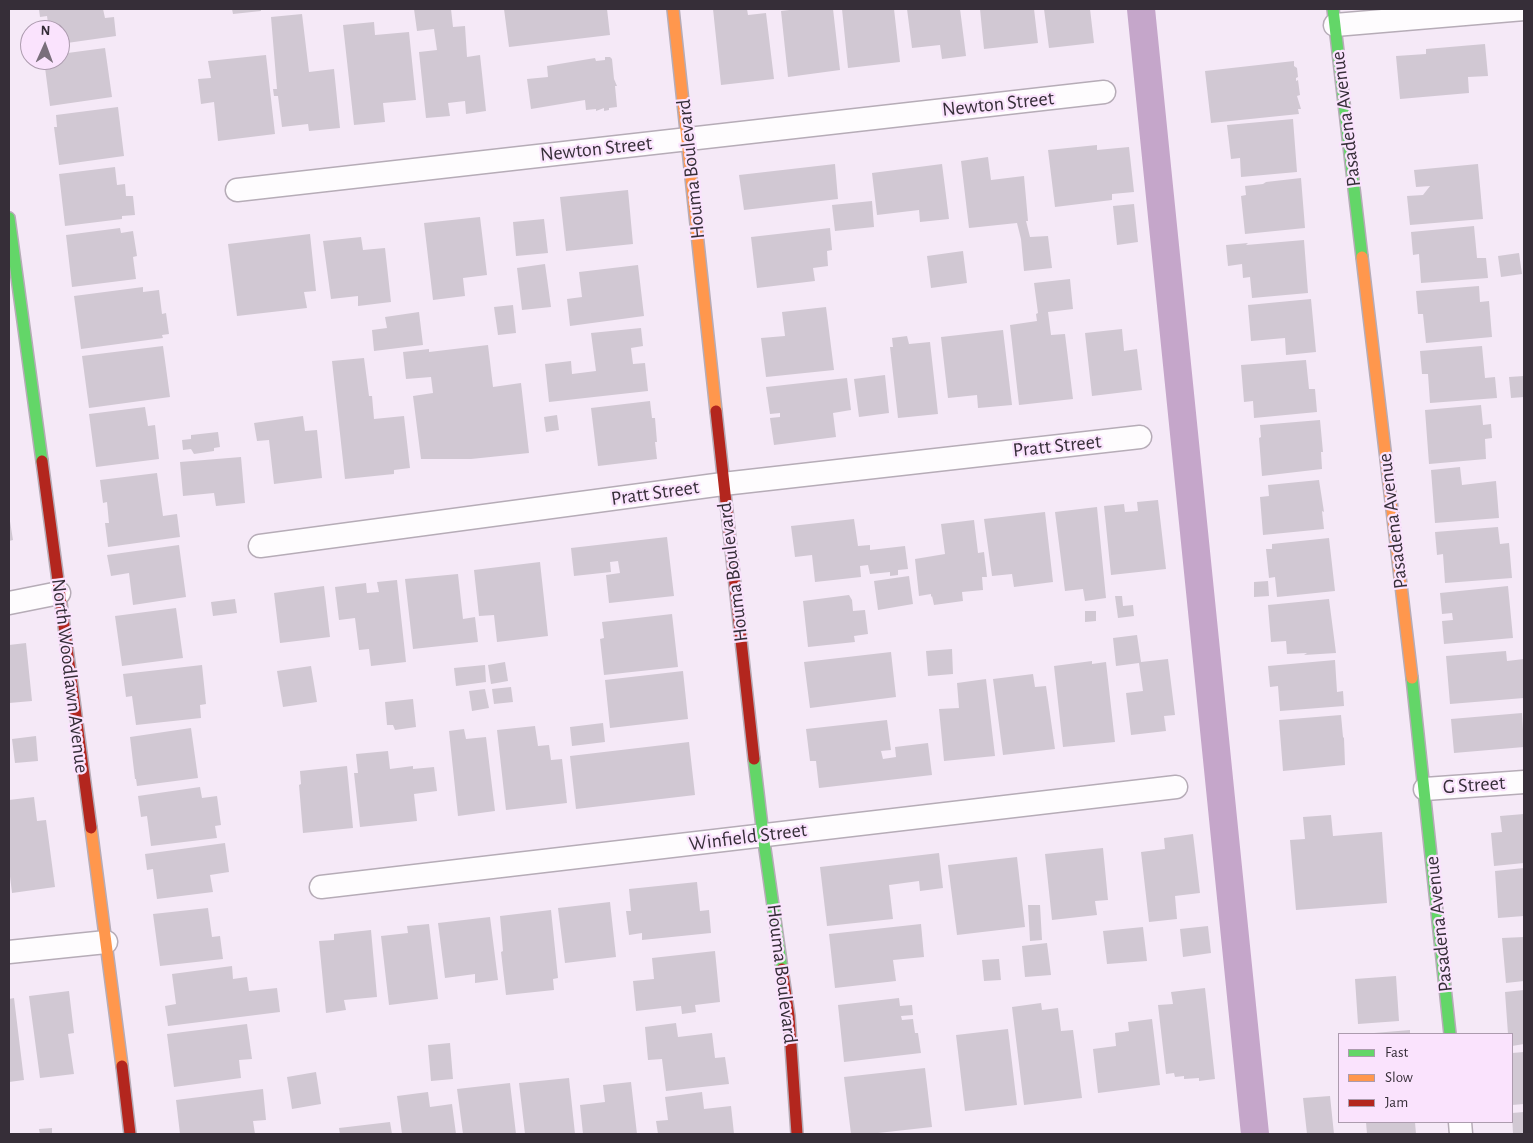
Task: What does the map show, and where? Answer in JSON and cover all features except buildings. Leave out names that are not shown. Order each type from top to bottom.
[{"type":"street","name":"Houma Boulevard","points":[[673,9],[723,484],[763,835],[789,1016],[797,1134]]},
{"type":"street","points":[[1334,17],[1524,9]]},
{"type":"street","name":"Pasadena Avenue","points":[[1334,17],[1424,789],[1450,1033]]},
{"type":"street","name":"Newton Street","points":[[237,190],[1104,92]]},
{"type":"street","name":"North Woodlawn Avenue","points":[[9,218],[11,252],[60,593],[130,1134]]},
{"type":"street","name":"Pratt Street","points":[[260,546],[723,484],[1140,437]]},
{"type":"street","points":[[9,603],[60,593]]},
{"type":"street","name":"G Street","points":[[1424,789],[1524,782]]},
{"type":"street","name":"Winfield Street","points":[[321,887],[1176,787]]},
{"type":"street","points":[[9,952],[106,942]]},
{"type":"waterway","points":[[1141,9],[1255,1134]]},
{"type":"traffic: fast","points":[[1333,9],[1362,257]]},
{"type":"traffic: fast","points":[[9,218],[42,461]]},
{"type":"traffic: fast","points":[[1412,678],[1450,1033]]},
{"type":"traffic: fast","points":[[754,759],[782,969]]},
{"type":"traffic: slow","points":[[673,9],[716,411]]},
{"type":"traffic: slow","points":[[1362,257],[1412,678]]},
{"type":"traffic: slow","points":[[91,828],[122,1066]]},
{"type":"traffic: jam","points":[[716,411],[754,759]]},
{"type":"traffic: jam","points":[[42,461],[91,828]]},
{"type":"traffic: jam","points":[[782,969],[789,1016],[797,1134]]},
{"type":"traffic: jam","points":[[122,1066],[130,1134]]}]
